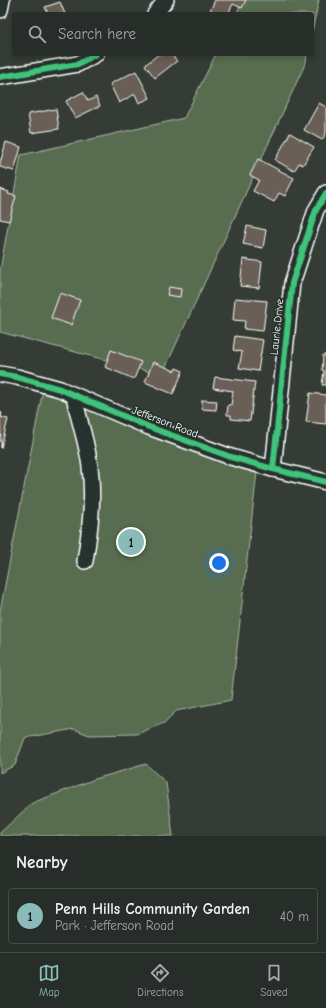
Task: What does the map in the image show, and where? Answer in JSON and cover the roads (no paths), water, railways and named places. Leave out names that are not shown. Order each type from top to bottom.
[{"type":"street","points":[[0,10],[2,0]]},
{"type":"street","points":[[157,12],[166,0]]},
{"type":"street","points":[[0,77],[78,64],[92,56]]},
{"type":"street","name":"Laurie Drive","points":[[272,469],[292,283],[316,210],[326,193]]},
{"type":"street","name":"Jefferson Road","points":[[0,374],[37,382],[60,389],[149,427],[231,457],[326,482]]},
{"type":"street","points":[[74,395],[90,467],[92,501],[90,529],[85,561]]},
{"type":"place","name":"Penn Hills Community Garden","points":[[131,542]]}]
